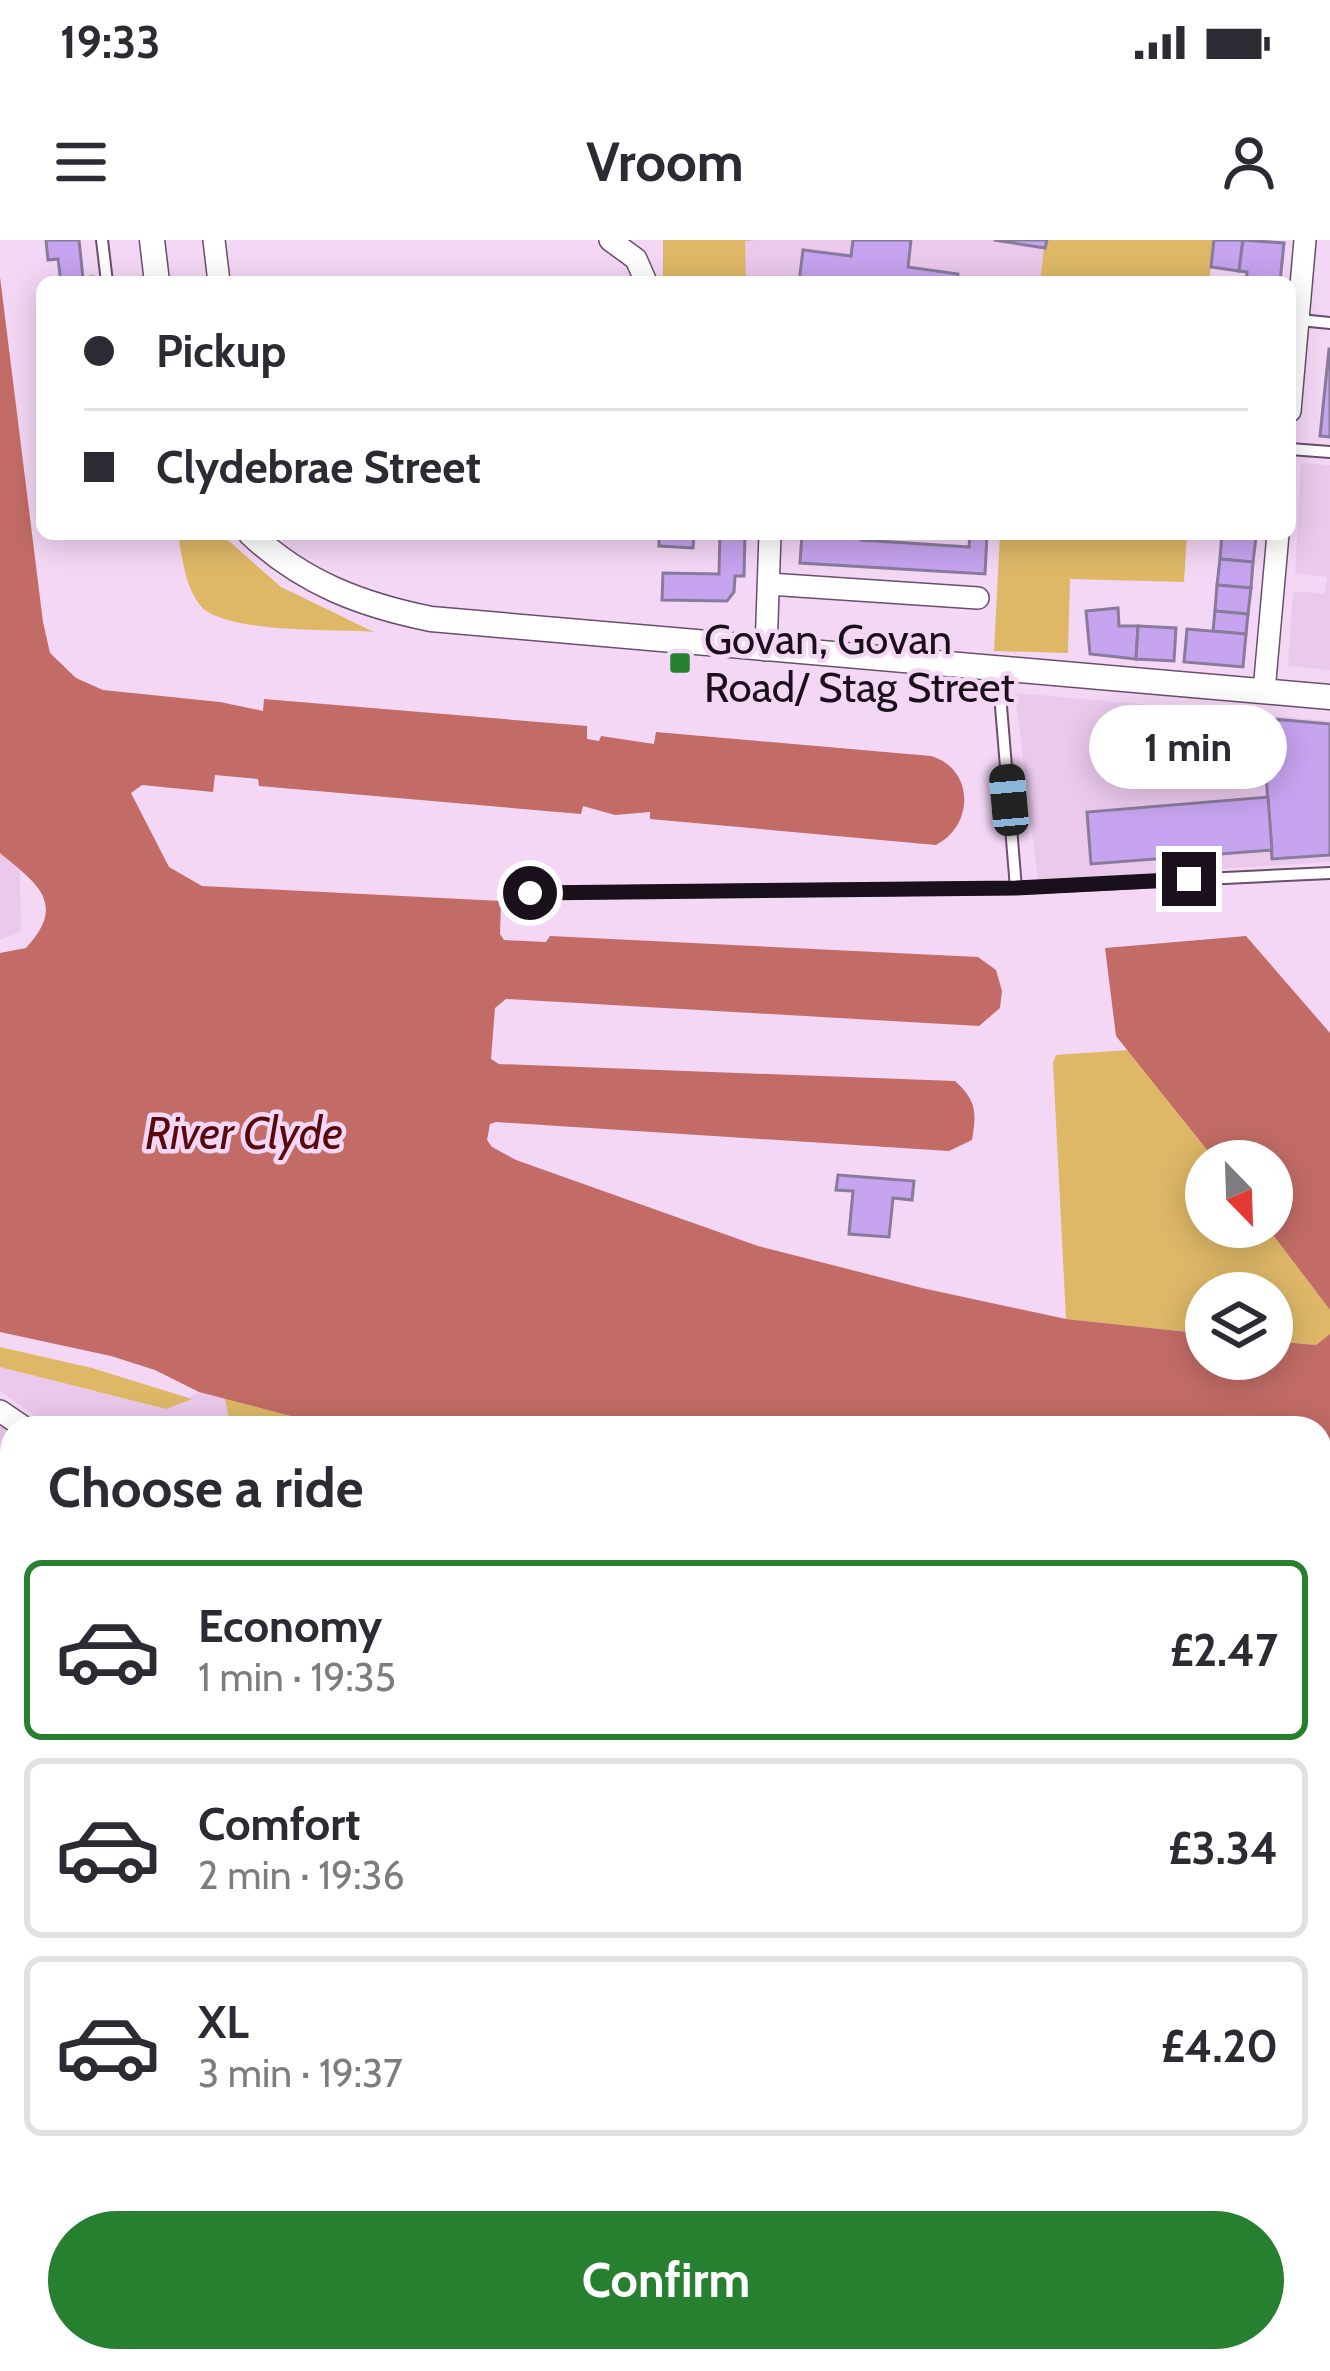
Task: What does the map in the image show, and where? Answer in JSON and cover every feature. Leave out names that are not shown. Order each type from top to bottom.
[{"type":"street","points":[[152,240],[157,276]]},
{"type":"street","points":[[214,240],[218,276]]},
{"type":"street","points":[[610,240],[636,259],[643,276]]},
{"type":"street","points":[[1296,356],[1305,240]]},
{"type":"street","points":[[258,540],[275,556],[338,593],[401,613],[481,625],[1330,697]]},
{"type":"street","points":[[766,650],[770,540]]},
{"type":"street","points":[[1264,692],[1277,540]]},
{"type":"street","points":[[769,584],[978,598]]},
{"type":"lane","points":[[102,240],[106,276]]},
{"type":"lane","points":[[1300,320],[1330,323]]},
{"type":"lane","points":[[1296,449],[1330,452]]},
{"type":"lane","points":[[998,670],[1016,888]]},
{"type":"lane","points":[[530,893],[1016,888],[1330,873]]},
{"type":"shaded area","points":[[663,240],[1045,240],[1041,276],[663,276]]},
{"type":"shaded area","points":[[663,240],[758,240],[745,241],[746,276],[663,276]]},
{"type":"shaded area","points":[[1045,240],[1214,240],[1210,276],[1041,276]]},
{"type":"shaded area","points":[[1301,463],[1330,465],[1330,670],[1288,666],[1293,591],[1325,594],[1327,577],[1295,573]]},
{"type":"shaded area","points":[[179,540],[228,540],[281,587],[374,632],[232,621],[200,605],[185,571]]},
{"type":"shaded area","points":[[1000,540],[1187,540],[1184,582],[1070,579],[1068,653],[994,651]]},
{"type":"shaded area","points":[[1015,693],[1330,721],[1330,862],[1038,880]]},
{"type":"shaded area","points":[[0,853],[20,870],[21,931],[0,940]]},
{"type":"shaded area","points":[[1128,1050],[1199,1140],[1185,1140],[1185,1248],[1283,1248],[1330,1310],[1330,1334],[1316,1345],[1293,1343],[1293,1272],[1185,1272],[1185,1332],[1066,1319],[1056,1055]]},
{"type":"shaded area","points":[[0,1347],[92,1368],[192,1399],[166,1409],[0,1367]]},
{"type":"shaded area","points":[[0,1367],[166,1409],[199,1392],[224,1395],[228,1416],[35,1416],[0,1391]]},
{"type":"shaded area","points":[[224,1395],[292,1416],[228,1416]]},
{"type":"water","name":"River Clyde","points":[[0,277],[43,622],[50,653],[76,678],[103,690],[263,711],[264,699],[587,726],[587,739],[599,741],[601,736],[654,744],[656,732],[931,756],[956,773],[962,785],[963,812],[936,845],[650,819],[650,812],[615,815],[583,806],[581,814],[259,786],[258,779],[215,775],[213,792],[142,785],[131,793],[169,867],[202,886],[501,901],[504,940],[546,942],[550,936],[978,957],[996,970],[1002,991],[1000,1008],[979,1026],[506,999],[495,1008],[491,1059],[499,1064],[955,1081],[971,1101],[974,1122],[972,1140],[949,1151],[496,1122],[490,1124],[487,1140],[492,1147],[516,1160],[758,1246],[1066,1319],[1185,1332],[1185,1380],[1293,1380],[1293,1343],[1316,1345],[1330,1334],[1330,1416],[291,1416],[199,1392],[155,1370],[111,1356],[0,1332],[0,953],[26,948],[45,918],[46,906],[25,874],[0,853]]},
{"type":"water","points":[[1246,936],[1330,1033],[1330,1310],[1283,1248],[1293,1248],[1293,1140],[1199,1140],[1116,1036],[1105,948]]},
{"type":"building","points":[[46,240],[79,240],[83,276],[60,276],[58,259],[48,260]]},
{"type":"building","points":[[853,240],[911,240],[908,267],[958,276],[800,276],[803,250],[851,256]]},
{"type":"building","points":[[994,240],[1047,240],[1045,248]]},
{"type":"building","points":[[1214,240],[1243,240],[1239,271],[1211,267]]},
{"type":"building","points":[[1243,240],[1284,243],[1281,276],[1247,276],[1239,271]]},
{"type":"building","points":[[1330,349],[1330,437],[1320,436]]},
{"type":"building","points":[[659,540],[694,540],[693,548],[659,546]]},
{"type":"building","points":[[720,540],[745,540],[744,576],[735,576],[734,592],[727,601],[662,600],[663,573],[719,574]]},
{"type":"building","points":[[802,540],[969,547],[970,540],[987,540],[985,574],[800,563]]},
{"type":"building","points":[[1222,540],[1256,540],[1253,562],[1220,559]]},
{"type":"building","points":[[1220,559],[1253,562],[1251,588],[1217,585]]},
{"type":"building","points":[[1217,585],[1251,588],[1248,614],[1215,611]]},
{"type":"building","points":[[1118,608],[1119,626],[1138,626],[1136,659],[1090,654],[1086,611]]},
{"type":"building","points":[[1215,611],[1248,614],[1246,634],[1213,631]]},
{"type":"building","points":[[1138,626],[1176,628],[1174,661],[1136,659]]},
{"type":"building","points":[[1187,629],[1246,634],[1243,667],[1184,662]]},
{"type":"building","points":[[1262,718],[1330,724],[1330,855],[1272,859]]},
{"type":"building","points":[[1268,797],[1272,850],[1091,864],[1087,812]]},
{"type":"building","points":[[838,1175],[914,1181],[912,1200],[893,1198],[889,1237],[849,1234],[853,1191],[836,1190]]},
{"type":"place","name":"Govan, Govan Road/ Stag Street","points":[[680,663]]},
{"type":"route","points":[[530,893],[1016,888],[1189,879]]}]
